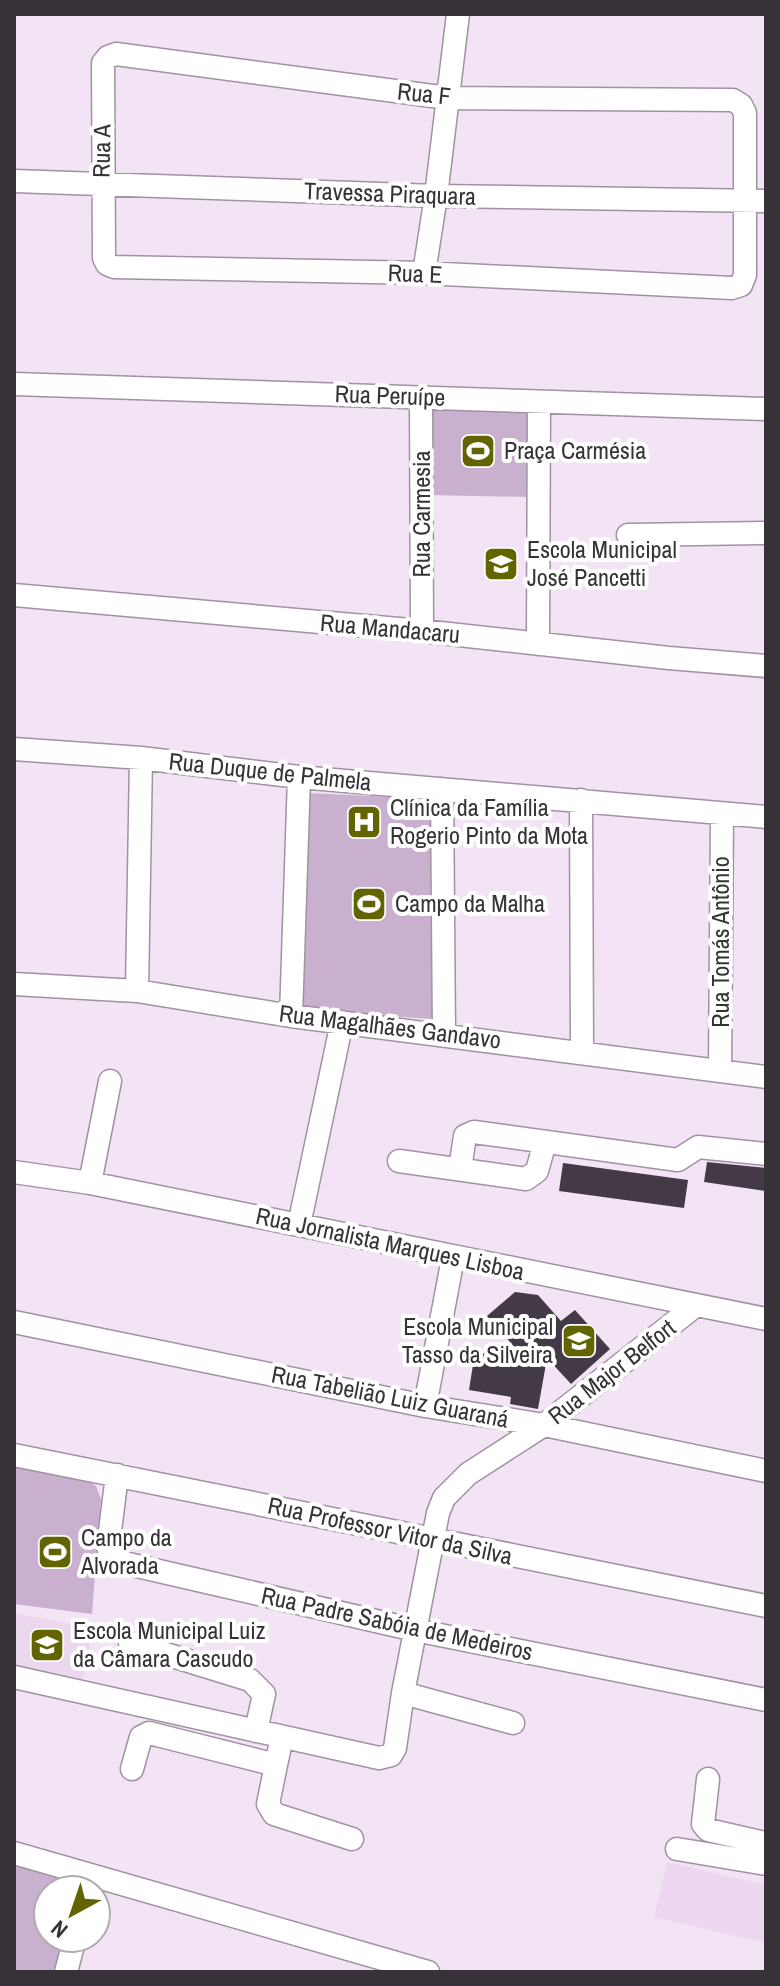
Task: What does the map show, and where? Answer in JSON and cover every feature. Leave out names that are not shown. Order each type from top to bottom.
[{"type":"street","points":[[424,273],[458,14]]},
{"type":"street","name":"Rua F","points":[[108,57],[116,54],[448,98],[733,100],[741,105],[745,113],[756,201]]},
{"type":"street","name":"Rua A","points":[[103,247],[103,63],[108,57]]},
{"type":"street","name":"Travessa Piraquara","points":[[14,181],[436,196],[756,201]]},
{"type":"street","name":"Rua E","points":[[103,247],[107,264],[126,269],[424,273],[732,288],[741,285],[756,201]]},
{"type":"street","name":"Rua Peruípe","points":[[14,384],[766,409]]},
{"type":"street","name":"Rua Carmesia","points":[[421,398],[422,631]]},
{"type":"street","points":[[538,644],[539,402]]},
{"type":"street","points":[[628,535],[766,533]]},
{"type":"street","name":"Rua Mandacaru","points":[[14,595],[422,631],[766,666]]},
{"type":"street","name":"Rua Duque de Palmela","points":[[14,749],[141,758],[299,777],[766,817]]},
{"type":"street","points":[[137,991],[141,758]]},
{"type":"street","points":[[291,1016],[299,777]]},
{"type":"street","points":[[442,789],[444,1034]]},
{"type":"street","points":[[581,800],[582,1052]]},
{"type":"street","name":"Rua Tomás Antônio","points":[[720,1070],[722,814]]},
{"type":"street","name":"Rua Magalhães Gandavo","points":[[14,984],[137,991],[291,1016],[766,1077]]},
{"type":"street","points":[[299,1225],[342,1022]]},
{"type":"street","points":[[90,1183],[110,1081]]},
{"type":"street","points":[[460,1169],[465,1136],[469,1133],[678,1160],[698,1147],[766,1154]]},
{"type":"street","points":[[399,1161],[526,1179],[537,1171],[545,1142]]},
{"type":"street","name":"Rua Jornalista Marques Lisboa","points":[[14,1172],[90,1183],[766,1319]]},
{"type":"street","points":[[425,1406],[453,1258]]},
{"type":"street","name":"Rua Major Belfort","points":[[282,1737],[386,1758],[395,1748],[415,1630],[438,1513],[444,1498],[468,1474],[544,1425],[695,1306]]},
{"type":"street","name":"Rua Tabelião Luiz Guaraná","points":[[14,1322],[425,1406],[544,1425],[766,1471]]},
{"type":"street","name":"Rua Professor Vitor da Silva","points":[[14,1455],[766,1606]]},
{"type":"street","name":"Rua Padre Sabóia de Medeiros","points":[[117,1475],[108,1547],[110,1553],[124,1563],[415,1630],[766,1700]]},
{"type":"street","points":[[130,1643],[250,1680],[264,1694],[256,1731]]},
{"type":"street","points":[[14,1677],[282,1737],[268,1804],[274,1814],[352,1839]]},
{"type":"street","points":[[403,1693],[513,1723]]},
{"type":"street","points":[[132,1769],[141,1737],[149,1733],[276,1765]]},
{"type":"street","points":[[708,1779],[703,1824],[708,1830],[764,1853]]},
{"type":"street","points":[[677,1849],[764,1853]]},
{"type":"street","points":[[14,1853],[67,1874]]},
{"type":"street","points":[[112,1889],[428,1972]]},
{"type":"shaded area","name":"Praça Carmésia","points":[[426,403],[529,407],[529,497],[427,495]]},
{"type":"shaded area","name":"Campo da Malha","points":[[308,793],[434,799],[432,1019],[301,1010]]},
{"type":"shaded area","name":"Campo da Alvorada","points":[[14,1460],[82,1477],[96,1486],[101,1499],[92,1614],[14,1604]]},
{"type":"shaded area","points":[[14,1613],[93,1629],[83,1679],[14,1665]]},
{"type":"shaded area","points":[[14,1861],[54,1874],[32,1874],[32,1954],[62,1954],[57,1972],[14,1972]]},
{"type":"shaded area","points":[[667,1862],[766,1885],[766,1943],[654,1917]]},
{"type":"building","points":[[707,1162],[766,1168],[766,1191],[704,1182]]},
{"type":"building","points":[[563,1163],[688,1180],[684,1208],[559,1191]]},
{"type":"building","points":[[515,1292],[538,1295],[561,1321],[575,1310],[610,1349],[571,1384],[547,1358],[538,1409],[510,1404],[511,1397],[469,1390],[475,1352],[527,1361],[487,1316]]},
{"type":"place","name":"Praça Carmésia","points":[[478,451]]},
{"type":"place","name":"Escola Municipal José Pancetti","points":[[501,564]]},
{"type":"place","name":"Clínica da Família Rogerio Pinto da Mota","points":[[364,822]]},
{"type":"place","name":"Campo da Malha","points":[[369,904]]},
{"type":"place","name":"Escola Municipal Tasso da Silveira","points":[[579,1341]]},
{"type":"place","name":"Campo da Alvorada","points":[[55,1552]]},
{"type":"place","name":"Escola Municipal Luiz da Câmara Cascudo","points":[[47,1645]]}]
